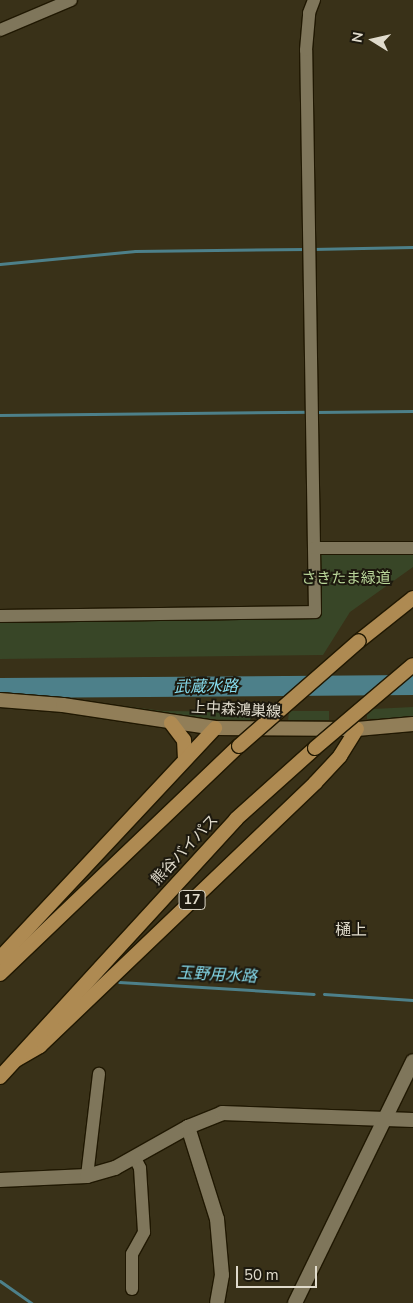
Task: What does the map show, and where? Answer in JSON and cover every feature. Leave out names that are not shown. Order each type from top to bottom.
[{"type":"highway","points":[[0,974],[239,746],[413,598]]},
{"type":"highway","name":"熊谷バイパス","points":[[0,1077],[236,819],[315,748],[413,665]]},
{"type":"highway","points":[[171,723],[184,740],[184,757]]},
{"type":"highway","points":[[0,958],[184,757],[215,728]]},
{"type":"highway","name":"17","points":[[16,1060],[40,1046],[315,783],[340,756],[357,728]]},
{"type":"main road","name":"上中森鴻巣線","points":[[0,700],[53,704],[171,723],[215,728],[357,728],[413,724]]},
{"type":"street","points":[[0,30],[71,0]]},
{"type":"street","points":[[0,616],[315,612],[306,50],[309,13],[314,0]]},
{"type":"street","points":[[314,548],[413,548]]},
{"type":"street","points":[[295,1303],[413,1061]]},
{"type":"street","points":[[87,1176],[99,1074]]},
{"type":"street","points":[[0,1180],[87,1176],[135,1158],[188,1127],[222,1113],[382,1122],[413,1120]]},
{"type":"street","points":[[188,1127],[217,1219],[222,1275],[217,1303]]},
{"type":"street","points":[[132,1289],[132,1254],[144,1232],[140,1168],[135,1158]]},
{"type":"green space","name":"さきたま緑道","points":[[413,551],[413,567],[350,612],[323,655],[0,659],[0,618],[316,615],[318,552]]},
{"type":"green space","points":[[125,706],[163,711],[253,712],[250,720],[199,719],[125,709]]},
{"type":"green space","points":[[413,707],[413,718],[367,719],[367,714],[373,709]]},
{"type":"green space","points":[[289,711],[329,711],[329,720],[288,721]]},
{"type":"waterway","points":[[312,249],[413,247]]},
{"type":"waterway","points":[[0,264],[135,251],[306,249]]},
{"type":"waterway","points":[[316,412],[413,411]]},
{"type":"waterway","points":[[0,415],[309,412]]},
{"type":"waterway","name":"武蔵水路","points":[[0,688],[413,685]]},
{"type":"waterway","name":"玉野用水路","points":[[119,982],[314,994]]},
{"type":"waterway","name":"玉野用水路","points":[[324,994],[413,1000]]},
{"type":"waterway","points":[[0,1281],[32,1303]]},
{"type":"district","name":"樋上","points":[[351,930]]}]
